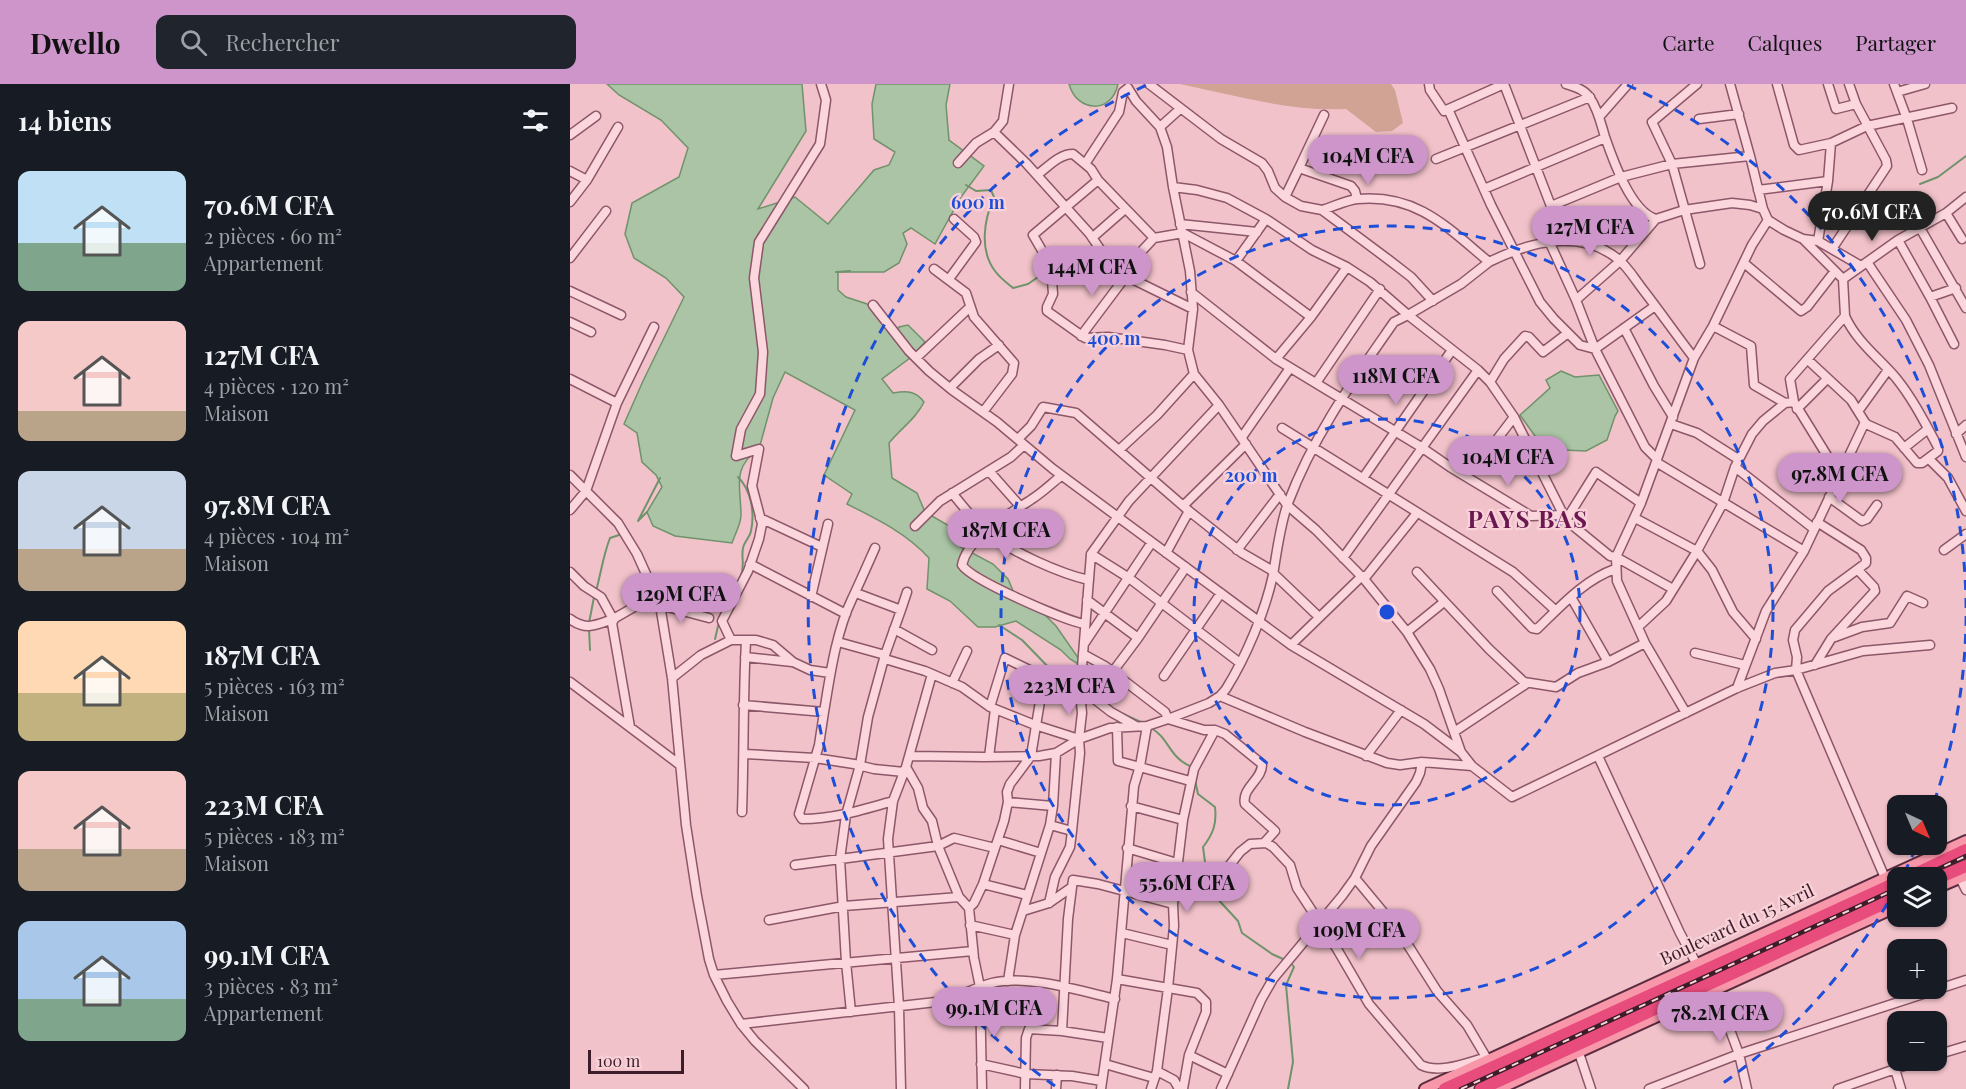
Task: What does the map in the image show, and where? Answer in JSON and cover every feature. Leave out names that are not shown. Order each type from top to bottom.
[{"type":"highway","points":[[1930,867],[1966,850]]},
{"type":"highway","points":[[1947,874],[1966,866]]},
{"type":"highway","name":"Boulevard du 15 Avril","points":[[1445,1089],[1887,887]]},
{"type":"highway","points":[[1481,1089],[1887,902]]},
{"type":"main road","name":"Boulevard du 15 Avril","points":[[1425,1089],[1966,841]]},
{"type":"main road","points":[[1947,883],[1963,876]]},
{"type":"main road","points":[[1498,1089],[1887,911]]},
{"type":"street","points":[[731,640],[722,621],[750,564],[762,524],[752,486],[759,449],[736,456],[741,429],[760,394],[763,352],[754,278],[759,242],[819,144],[826,100],[821,84]]},
{"type":"street","points":[[958,163],[976,142],[994,132],[1003,121],[1009,84]]},
{"type":"street","points":[[1149,84],[1221,139],[1262,163],[1275,188],[1285,197],[1301,206],[1322,210],[1411,277],[1433,301]]},
{"type":"street","points":[[1429,84],[1430,90],[1444,111],[1504,84],[1564,240]]},
{"type":"street","points":[[1566,84],[1577,86],[1590,97],[1621,177],[1642,212],[1656,219]]},
{"type":"street","points":[[1599,117],[1628,84]]},
{"type":"street","points":[[1697,84],[1652,122],[1672,164],[1700,264]]},
{"type":"street","points":[[1730,84],[1763,209],[1768,220],[1803,239],[1843,279],[1845,316],[1855,334],[1909,396],[1939,449],[1929,459],[1917,463],[1892,435],[1871,427],[1865,422],[1851,400],[1808,360]]},
{"type":"street","points":[[1777,84],[1796,148],[1799,150],[1831,143],[1867,126],[1952,108]]},
{"type":"street","points":[[1828,84],[1836,109],[1856,104]]},
{"type":"street","points":[[1832,249],[1887,166],[1856,104],[1849,84]]},
{"type":"street","points":[[1922,170],[1895,88],[1923,84]]},
{"type":"street","points":[[1085,164],[1119,112],[1125,89],[1130,90],[1136,101],[1160,128],[1168,153],[1188,260],[1193,309],[1188,350],[1194,374],[1219,405],[1287,505],[1363,577],[1407,632],[1430,669],[1461,752]]},
{"type":"street","points":[[1436,159],[1590,97]]},
{"type":"street","points":[[1160,128],[1180,109]]},
{"type":"street","points":[[1448,109],[1484,189],[1540,302],[1568,333],[1583,347],[1595,349],[1656,306]]},
{"type":"street","points":[[1700,119],[1739,114]]},
{"type":"street","points":[[1285,197],[1324,115]]},
{"type":"street","points":[[570,135],[596,116]]},
{"type":"street","points":[[570,202],[587,180],[618,127]]},
{"type":"street","points":[[994,132],[1037,175],[1093,237],[1104,256],[1123,274],[1193,309]]},
{"type":"street","points":[[1484,189],[1605,138]]},
{"type":"street","points":[[1818,241],[1828,182],[1831,143]]},
{"type":"street","points":[[1037,175],[1058,159],[1070,154],[1085,164],[1154,238]]},
{"type":"street","points":[[1551,206],[1621,177],[1672,164],[1750,156]]},
{"type":"street","points":[[1299,168],[1351,186],[1357,199]]},
{"type":"street","points":[[570,171],[587,180]]},
{"type":"street","points":[[1098,180],[1033,235],[1050,266],[1053,294],[1046,309],[1085,338],[1108,337],[1188,350]]},
{"type":"street","points":[[1758,190],[1828,182]]},
{"type":"street","points":[[1173,187],[1218,194],[1266,219],[1312,250],[1363,276],[1380,289],[1490,382],[1514,417],[1565,517],[1607,555],[1616,557],[1673,590]]},
{"type":"street","points":[[1843,279],[1898,240],[1946,213],[1966,197]]},
{"type":"street","points":[[1322,210],[1357,199],[1397,201],[1414,206],[1448,227],[1489,262]]},
{"type":"street","points":[[1576,300],[1620,261],[1656,219],[1684,210],[1732,203],[1763,209]]},
{"type":"street","points":[[1093,237],[1125,209]]},
{"type":"street","points":[[570,258],[606,211]]},
{"type":"street","points":[[1946,213],[1962,239]]},
{"type":"street","points":[[949,279],[976,242],[974,237],[954,219]]},
{"type":"street","points":[[1236,261],[1266,219]]},
{"type":"street","points":[[1686,713],[1645,643],[1617,581],[1616,557],[1641,503],[1694,358],[1713,326],[1752,245],[1768,220]]},
{"type":"street","points":[[1181,228],[1236,261],[1311,317]]},
{"type":"street","points":[[1081,336],[1123,274],[1154,238],[1181,228],[1257,232]]},
{"type":"street","points":[[1920,228],[1960,291],[1966,308]]},
{"type":"street","points":[[1803,239],[1818,241],[1864,264],[1906,320],[1934,376],[1966,457]]},
{"type":"street","points":[[911,756],[989,757],[1056,753],[1079,739],[1118,727],[1147,726],[1209,703],[1220,696],[1231,681],[1259,621],[1273,572],[1287,505],[1312,447],[1341,398],[1394,322],[1461,284],[1489,262],[1514,249],[1564,240],[1593,244],[1620,261],[1694,358]]},
{"type":"street","points":[[1898,240],[1954,344]]},
{"type":"street","points":[[1549,241],[1595,349],[1645,447],[1657,461],[1804,551]]},
{"type":"street","points":[[1744,263],[1801,311],[1807,307],[1835,271]]},
{"type":"street","points":[[1276,359],[1311,317],[1347,267]]},
{"type":"street","points":[[934,269],[966,293],[970,307],[982,326],[1012,360],[1013,371],[983,412]]},
{"type":"street","points":[[1316,383],[1380,289]]},
{"type":"street","points":[[570,291],[621,315]]},
{"type":"street","points":[[1191,291],[1276,359],[1531,516],[1565,517]]},
{"type":"street","points":[[1930,297],[1960,291]]},
{"type":"street","points":[[873,305],[890,329],[916,358],[950,388],[1061,476],[1291,645],[1424,724],[1461,752],[1472,766],[1512,797],[1766,676],[1863,651],[1930,645]]},
{"type":"street","points":[[916,358],[970,307]]},
{"type":"street","points":[[1792,405],[1790,379],[1845,316]]},
{"type":"street","points":[[570,322],[591,332]]},
{"type":"street","points":[[1713,326],[1750,345],[1754,385],[1792,405],[1839,475]]},
{"type":"street","points":[[570,510],[586,491],[617,403],[654,327]]},
{"type":"street","points":[[1624,328],[1672,420],[1698,433],[1815,525],[1864,554],[1866,563],[1828,591],[1794,630],[1793,640],[1797,657],[1796,670],[1885,878]]},
{"type":"street","points":[[1490,382],[1504,358],[1526,336],[1543,352],[1568,333]]},
{"type":"street","points":[[950,388],[979,359],[999,345]]},
{"type":"street","points":[[1363,478],[1452,350]]},
{"type":"street","points":[[1166,553],[1186,509],[1244,441],[1290,368]]},
{"type":"street","points":[[1343,558],[1478,370]]},
{"type":"street","points":[[1859,410],[1888,370]]},
{"type":"street","points":[[1119,450],[1157,415],[1194,374]]},
{"type":"street","points":[[570,379],[617,403]]},
{"type":"street","points":[[1638,627],[1662,606],[1697,551],[1723,503],[1736,463],[1757,427],[1827,380]]},
{"type":"street","points":[[1049,903],[1058,869],[1070,847],[1072,831],[1080,760],[1079,739],[1082,713],[1080,692],[1091,554],[1117,516],[1219,405]]},
{"type":"street","points":[[915,526],[940,501],[1011,458],[1043,407],[1076,413],[1186,509],[1237,550],[1273,572],[1319,617]]},
{"type":"street","points":[[1482,459],[1514,417]]},
{"type":"street","points":[[1737,688],[1770,604],[1804,551],[1865,422]]},
{"type":"street","points":[[1956,434],[1966,425]]},
{"type":"street","points":[[1282,428],[1513,572],[1555,610]]},
{"type":"street","points":[[1904,448],[1928,429]]},
{"type":"street","points":[[1929,459],[1948,478],[1966,511]]},
{"type":"street","points":[[989,471],[1020,506]]},
{"type":"street","points":[[1565,517],[1596,472],[1641,503]]},
{"type":"street","points":[[570,475],[618,523],[637,554],[660,605],[672,678],[680,765],[697,896],[714,975],[741,1024],[804,1089]]},
{"type":"street","points":[[1061,476],[1033,499],[986,531],[966,554],[962,563],[964,569],[1015,597],[1069,621],[1084,624]]},
{"type":"street","points":[[952,493],[986,531],[1000,542],[1053,569],[1089,580]]},
{"type":"street","points":[[1237,550],[1280,494]]},
{"type":"street","points":[[1829,497],[1862,521],[1867,519],[1877,505]]},
{"type":"street","points":[[1291,645],[1363,577],[1418,513]]},
{"type":"street","points":[[760,518],[822,547]]},
{"type":"street","points":[[1635,518],[1697,551],[1712,570],[1733,612],[1756,639]]},
{"type":"street","points":[[811,597],[828,524]]},
{"type":"street","points":[[1944,550],[1966,534]]},
{"type":"street","points":[[1083,649],[1152,542]]},
{"type":"street","points":[[874,548],[851,600],[838,642],[830,673],[815,758],[799,814],[800,817],[824,819],[892,801]]},
{"type":"street","points":[[1091,554],[1129,578],[1240,663]]},
{"type":"street","points":[[750,564],[846,614]]},
{"type":"street","points":[[1094,698],[1162,605],[1186,567]]},
{"type":"street","points":[[1497,591],[1535,629],[1598,576],[1615,569]]},
{"type":"street","points":[[1815,665],[1831,639],[1875,591],[1858,570]]},
{"type":"street","points":[[570,572],[584,586],[601,597],[613,619],[612,634],[630,727]]},
{"type":"street","points":[[1417,572],[1489,649],[1526,684],[1556,687],[1578,673],[1608,662],[1645,643]]},
{"type":"street","points":[[851,1012],[840,859],[846,815],[860,765],[868,717],[907,592]]},
{"type":"street","points":[[856,593],[901,610]]},
{"type":"street","points":[[1164,676],[1221,593]]},
{"type":"street","points":[[570,619],[579,626],[589,626],[613,619],[655,595]]},
{"type":"street","points":[[1831,639],[1862,627],[1892,622],[1907,596],[1923,603]]},
{"type":"street","points":[[1571,597],[1608,662]]},
{"type":"street","points":[[1086,600],[1138,638]]},
{"type":"street","points":[[1407,632],[1444,602]]},
{"type":"street","points":[[660,605],[709,618]]},
{"type":"street","points":[[894,629],[932,650]]},
{"type":"street","points":[[672,678],[701,655],[731,640],[756,640],[773,645],[793,662],[810,670],[830,673]]},
{"type":"street","points":[[742,812],[746,641]]},
{"type":"street","points":[[838,642],[952,682],[992,708],[1079,739]]},
{"type":"street","points":[[1083,649],[1165,711],[1168,719]]},
{"type":"street","points":[[952,682],[967,651]]},
{"type":"street","points":[[1695,653],[1745,665]]},
{"type":"street","points":[[745,657],[793,662]]},
{"type":"street","points":[[969,908],[983,884],[1008,802],[1007,792],[1010,784],[1031,756],[1044,679],[1040,674],[1005,658],[992,708],[989,757]]},
{"type":"street","points":[[901,1089],[899,1007],[889,851],[892,801],[911,756],[916,727],[932,674]]},
{"type":"street","points":[[570,682],[680,765]]},
{"type":"street","points":[[1454,732],[1526,684]]},
{"type":"street","points":[[1080,692],[1094,698],[1111,712],[1137,726]]},
{"type":"street","points":[[1220,696],[1387,763],[1400,765],[1422,762],[1472,766]]},
{"type":"street","points":[[743,705],[824,711]]},
{"type":"street","points":[[1365,756],[1401,710]]},
{"type":"street","points":[[1168,719],[1204,730],[1215,730],[1236,742],[1263,766],[1246,793],[1244,801],[1248,809],[1275,831],[1266,843]]},
{"type":"street","points":[[981,1064],[1026,1074],[1057,1075],[1101,1085],[1115,999],[1131,806],[1147,726]]},
{"type":"street","points":[[1118,727],[1117,760],[1190,781]]},
{"type":"street","points":[[1150,1089],[1156,1075],[1168,988],[1177,862],[1190,781],[1196,764],[1215,730]]},
{"type":"street","points":[[1008,981],[1015,935],[1050,825],[1056,753]]},
{"type":"street","points":[[745,754],[815,758],[874,769],[905,769]]},
{"type":"street","points":[[1598,756],[1696,963]]},
{"type":"street","points":[[1221,1089],[1272,979],[1321,923],[1355,878],[1371,846],[1416,782],[1422,762]]},
{"type":"street","points":[[905,769],[918,788],[923,808],[932,821],[938,846],[959,897],[969,908],[973,951],[980,987],[982,1089]]},
{"type":"street","points":[[1008,802],[1053,806]]},
{"type":"street","points":[[1131,806],[1183,820]]},
{"type":"street","points":[[1050,825],[1072,831]]},
{"type":"street","points":[[795,865],[938,846],[954,838],[1041,853]]},
{"type":"street","points":[[1218,880],[1240,852],[1250,844],[1266,843],[1273,847],[1290,865],[1298,888],[1369,1004],[1401,1039],[1420,1065],[1438,1068],[1508,1052]]},
{"type":"street","points":[[1127,848],[1177,862]]},
{"type":"street","points":[[1963,876],[1966,890]]},
{"type":"street","points":[[1355,878],[1399,931],[1427,975],[1467,1025],[1486,1057]]},
{"type":"street","points":[[1062,1031],[1068,919],[1073,880],[1098,884],[1173,904]]},
{"type":"street","points":[[983,884],[1028,895]]},
{"type":"street","points":[[1023,911],[1049,903],[1072,887]]},
{"type":"street","points":[[768,920],[844,906],[959,897]]},
{"type":"street","points":[[970,925],[1015,935]]},
{"type":"street","points":[[1122,933],[1172,945]]},
{"type":"street","points":[[714,975],[973,951]]},
{"type":"street","points":[[1117,979],[1197,993],[1206,1002],[1206,1012],[1189,1055],[1181,1089]]},
{"type":"street","points":[[1649,1089],[1739,1054],[1966,980]]},
{"type":"street","points":[[741,1024],[945,1001],[980,987],[1008,981],[1064,988],[1115,999]]},
{"type":"street","points":[[1715,990],[1739,1054],[1747,1089]]},
{"type":"street","points":[[1025,1089],[1028,1031],[1034,1029],[1062,1031],[1108,1038]]},
{"type":"street","points":[[1947,1052],[1966,1046]]},
{"type":"street","points":[[1579,1053],[1591,1089]]},
{"type":"street","points":[[1189,1055],[1228,1074]]},
{"type":"street","points":[[1105,1064],[1174,1080],[1181,1089]]},
{"type":"street","points":[[1838,1089],[1889,1071]]},
{"type":"street","points":[[1896,1071],[1901,1089]]},
{"type":"street","points":[[1056,1089],[1057,1075]]},
{"type":"shaded area","points":[[607,84],[802,84],[806,131],[758,209],[795,197],[828,224],[874,170],[889,165],[895,152],[874,139],[872,104],[876,84],[950,84],[946,105],[949,140],[984,166],[961,197],[935,244],[911,228],[903,233],[907,244],[899,263],[884,272],[838,272],[838,290],[846,297],[867,304],[894,333],[899,327],[908,325],[925,342],[910,358],[882,379],[893,393],[910,392],[924,402],[917,414],[889,443],[892,478],[917,493],[925,512],[951,527],[961,547],[993,564],[1008,579],[1014,593],[1044,614],[1056,626],[1081,662],[1091,667],[1091,672],[1016,621],[995,627],[978,627],[950,601],[927,589],[929,558],[901,534],[847,504],[852,494],[824,475],[855,410],[785,372],[773,398],[759,449],[744,463],[741,471],[739,487],[741,518],[732,543],[675,536],[653,526],[647,512],[662,487],[656,475],[642,462],[637,433],[624,424],[684,297],[666,278],[634,258],[625,234],[632,203],[679,177],[688,148],[661,120],[619,95]]},
{"type":"shaded area","points":[[1069,84],[1118,84],[1109,101],[1094,106],[1086,105],[1079,100],[1073,94]]},
{"type":"shaded area","points":[[1180,84],[1391,84],[1395,90],[1403,123],[1392,131],[1376,132],[1346,109],[1283,105]]},
{"type":"shaded area","points":[[1561,371],[1575,377],[1599,375],[1618,411],[1607,440],[1586,451],[1563,450],[1535,436],[1520,415],[1550,388],[1546,380]]},
{"type":"waterway","points":[[1920,184],[1938,177],[1966,156]]},
{"type":"waterway","points":[[966,185],[976,191],[991,190],[994,197],[986,225],[985,244],[990,263],[997,274],[1013,288],[1028,284],[1041,275]]},
{"type":"waterway","points":[[836,272],[850,271]]},
{"type":"waterway","points":[[738,477],[749,495],[752,516],[750,533],[743,548],[741,576]]},
{"type":"waterway","points":[[647,512],[638,521],[660,478]]},
{"type":"waterway","points":[[596,591],[610,538],[619,535]]},
{"type":"waterway","points":[[589,623],[594,597]]},
{"type":"waterway","points":[[715,639],[719,622]]},
{"type":"waterway","points":[[999,625],[1022,640],[1059,678],[1077,689]]},
{"type":"waterway","points":[[589,629],[590,650]]},
{"type":"waterway","points":[[1121,713],[1143,723]]},
{"type":"waterway","points":[[1151,728],[1191,769]]},
{"type":"waterway","points":[[1195,780],[1198,794],[1215,807],[1214,828],[1203,847],[1207,877],[1215,896],[1238,921],[1242,933],[1272,954],[1285,960]]},
{"type":"waterway","points":[[1288,1089],[1293,1062],[1286,985],[1294,967],[1290,962]]},
{"type":"railway","points":[[1942,867],[1966,856]]},
{"type":"railway","points":[[1461,1089],[1887,893]]},
{"type":"district","name":"PAYS BAS","points":[[1528,520]]}]
